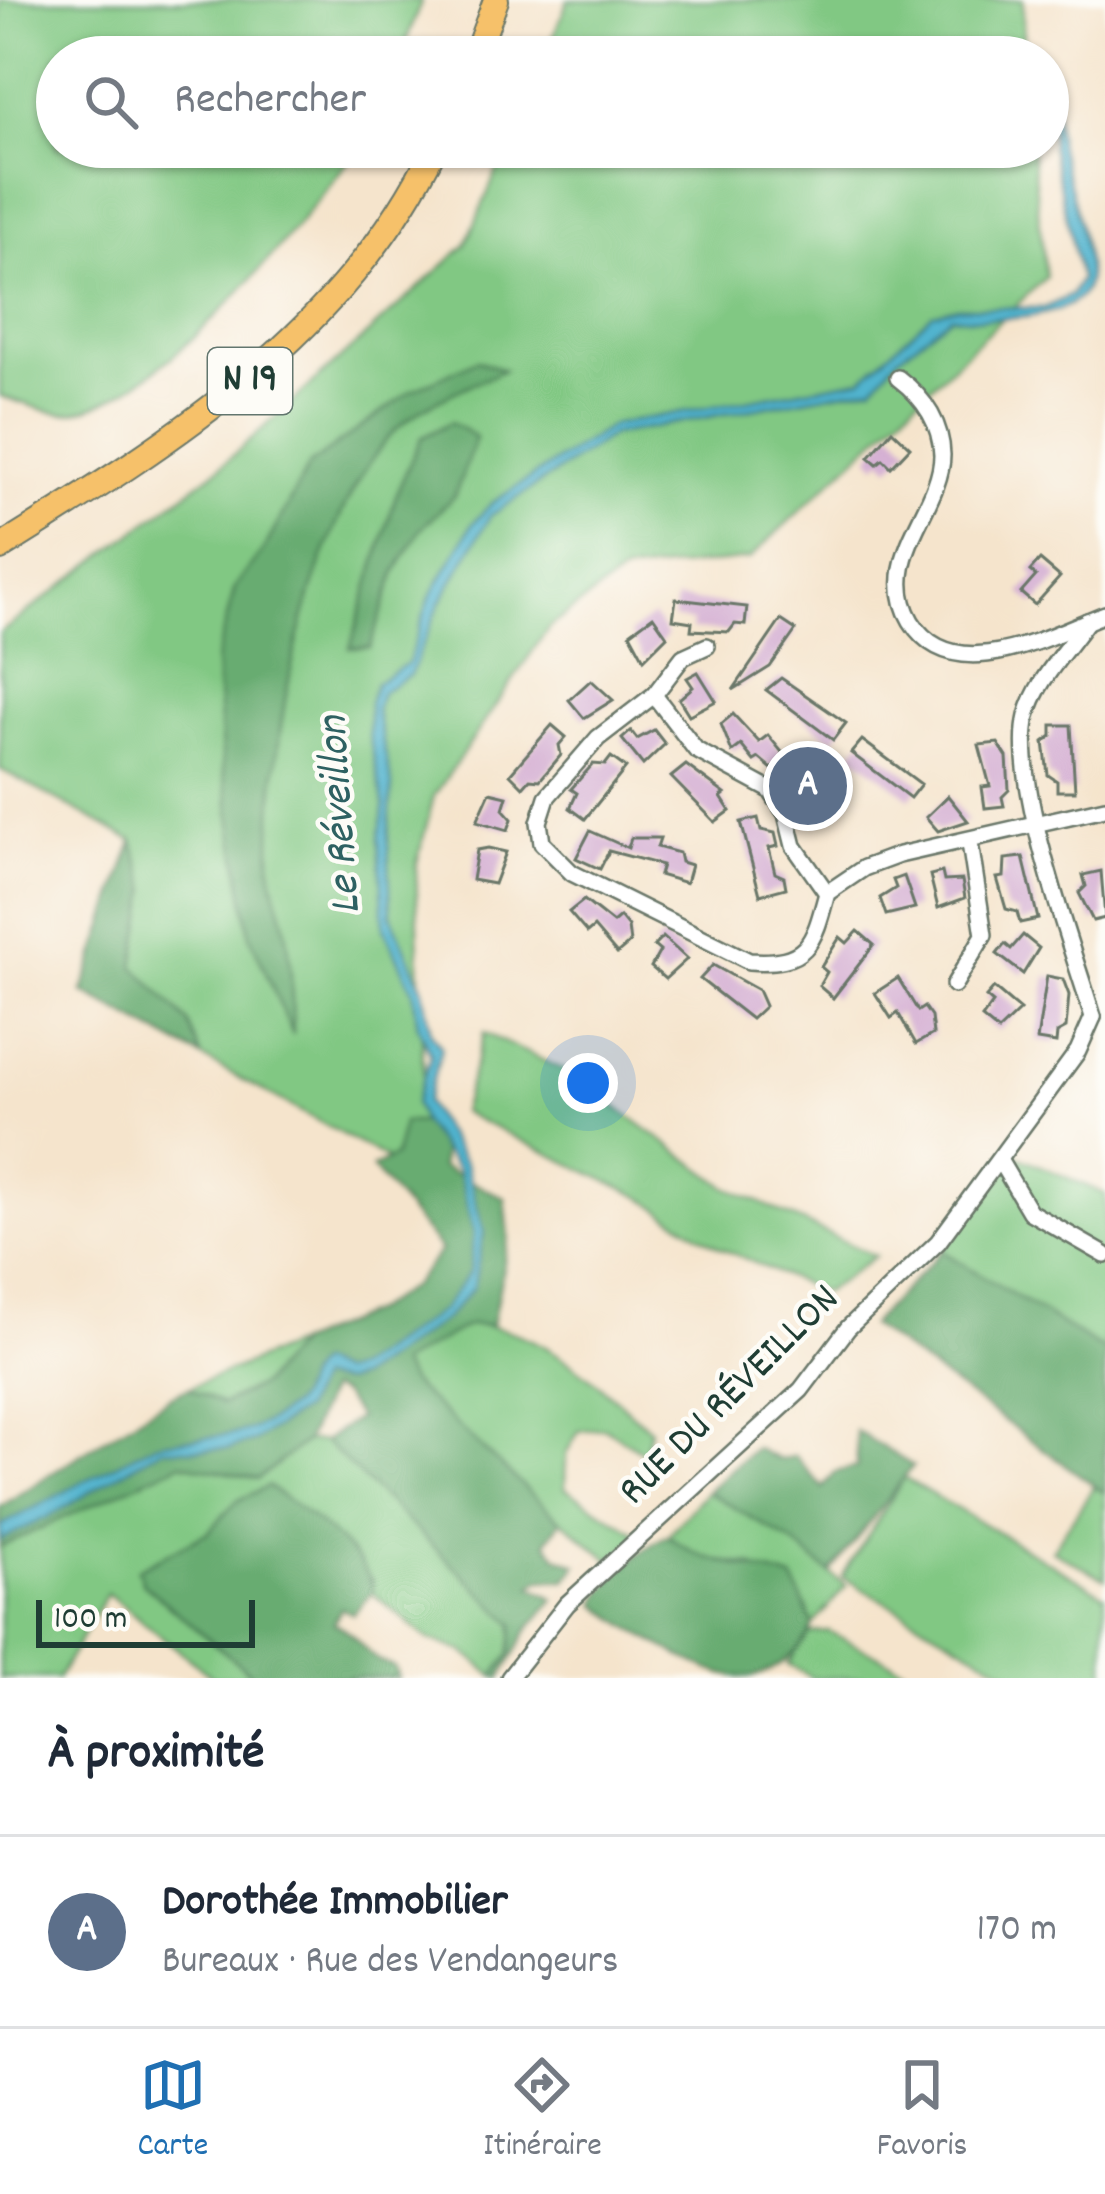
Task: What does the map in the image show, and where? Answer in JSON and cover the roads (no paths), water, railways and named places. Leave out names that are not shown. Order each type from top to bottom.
[{"type":"main road","points":[[483,36],[496,0]]},
{"type":"main road","name":"N 19","points":[[0,548],[172,440],[292,344],[366,256],[422,168]]},
{"type":"street","points":[[898,378],[930,411],[942,460],[899,583],[903,608],[919,634],[946,651],[976,657],[1105,614]]},
{"type":"street","points":[[1087,621],[1027,714],[1025,740],[1038,827],[1099,1015]]},
{"type":"street","points":[[707,646],[683,657],[654,694],[598,738],[547,797],[539,822],[542,843],[555,861],[749,961],[777,962],[801,954],[815,939],[827,893],[864,868],[898,855],[970,843],[1105,808]]},
{"type":"street","points":[[654,694],[696,750],[770,790],[786,814],[794,846],[827,893]]},
{"type":"street","points":[[954,986],[984,935],[970,843]]},
{"type":"street","name":"RUE DU RÉVEILLON","points":[[509,1678],[567,1604],[801,1390],[848,1328],[938,1242],[1001,1162],[1099,1015]]},
{"type":"street","points":[[1001,1162],[1014,1193],[1030,1212],[1105,1255]]},
{"type":"water","points":[[1056,168],[1065,168],[1088,273],[1080,296],[1066,306],[1027,317],[951,316],[897,358],[874,386],[612,435],[490,516],[440,603],[410,675],[381,692],[376,710],[392,784],[391,915],[423,989],[431,1033],[442,1048],[426,1102],[466,1165],[484,1232],[473,1288],[446,1318],[361,1377],[344,1383],[318,1379],[303,1410],[256,1440],[229,1449],[161,1449],[54,1514],[0,1540],[0,1526],[155,1444],[238,1433],[270,1420],[293,1403],[318,1363],[340,1373],[355,1369],[442,1310],[470,1271],[474,1233],[458,1171],[422,1122],[415,1103],[431,1055],[418,1027],[413,991],[384,928],[379,838],[384,806],[369,735],[369,703],[376,683],[408,663],[430,597],[473,523],[492,503],[612,425],[861,379],[933,313],[958,307],[1044,308],[1071,295],[1080,279]]},
{"type":"place","name":"Dorothée Immobilier","points":[[808,786]]},
{"type":"water label","name":"Le Réveillon","points":[[342,815]]}]
